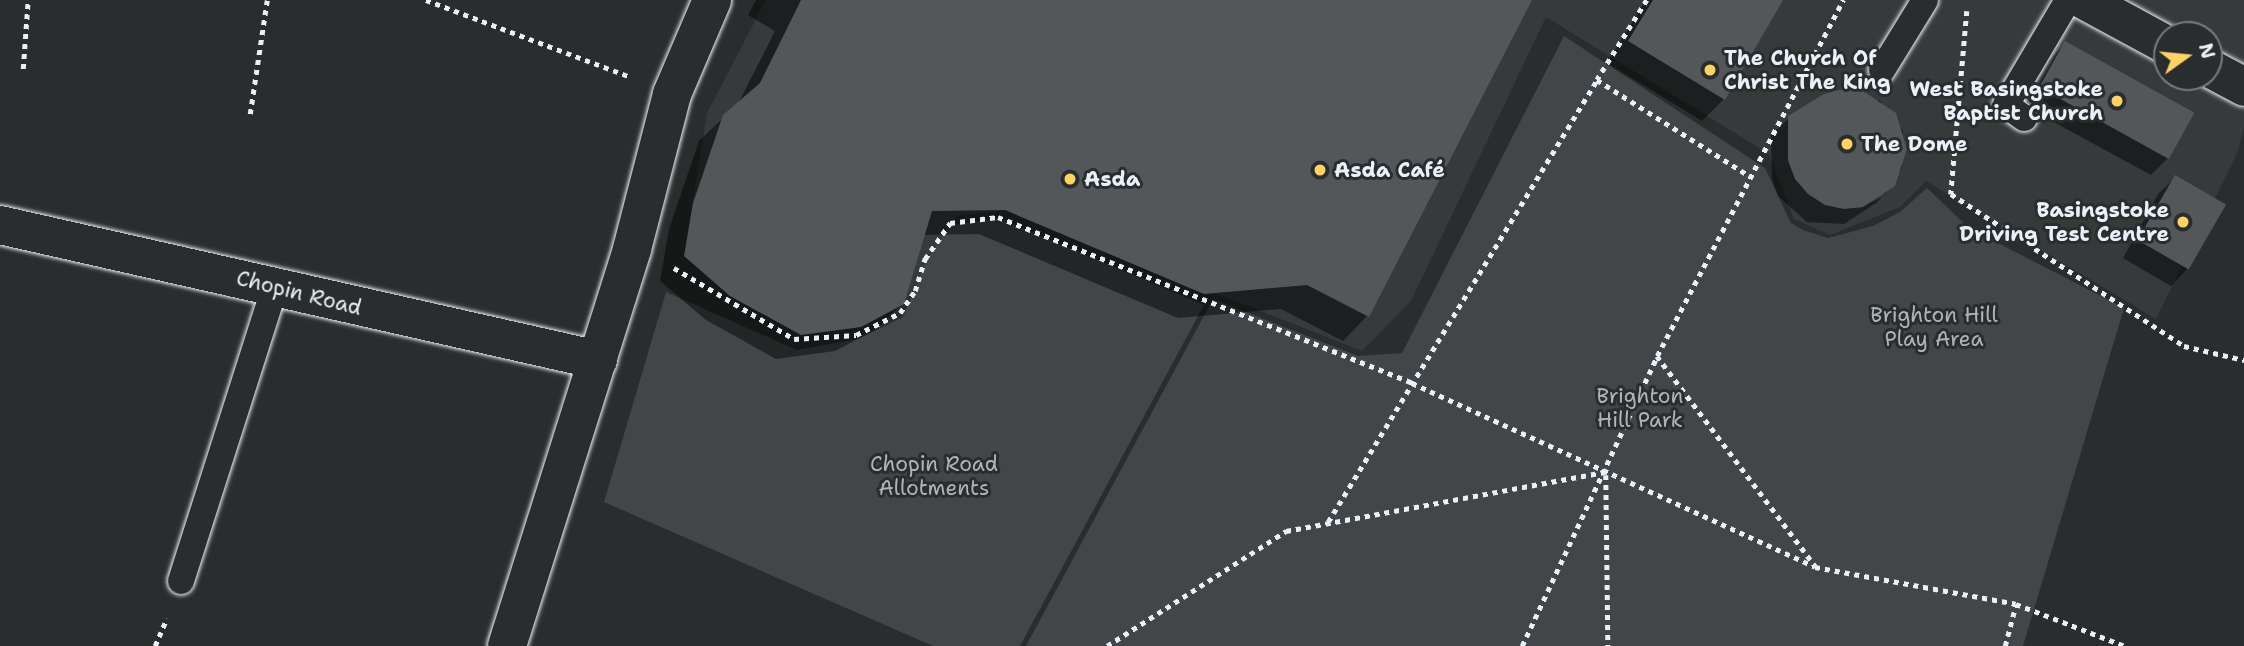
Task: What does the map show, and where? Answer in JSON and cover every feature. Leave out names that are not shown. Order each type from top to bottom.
[{"type":"street","points":[[507,646],[598,360],[672,94],[712,0]]},
{"type":"street","points":[[2084,0],[2153,37]]},
{"type":"street","points":[[2223,76],[2244,88]]},
{"type":"street","name":"Chopin Road","points":[[0,225],[598,360]]},
{"type":"lane","points":[[1882,69],[1925,0]]},
{"type":"lane","points":[[2024,118],[2006,105],[2068,0]]},
{"type":"lane","points":[[181,581],[275,286]]},
{"type":"path","points":[[23,69],[28,0]]},
{"type":"path","points":[[250,114],[267,0]]},
{"type":"path","points":[[426,0],[640,81]]},
{"type":"path","points":[[1328,523],[1647,0]]},
{"type":"path","points":[[1522,646],[1606,472],[1657,356],[1843,0]]},
{"type":"path","points":[[1968,0],[1951,194],[2184,346],[2244,360]]},
{"type":"path","points":[[1597,80],[1751,177]]},
{"type":"path","points":[[670,265],[794,340],[856,335],[900,313],[915,291],[925,259],[950,223],[998,217],[1412,383],[1815,567],[2016,604],[2124,646]]},
{"type":"path","points":[[1657,356],[1815,567]]},
{"type":"path","points":[[1107,646],[1286,531],[1606,472]]},
{"type":"path","points":[[1606,472],[1608,646]]},
{"type":"path","points":[[2005,646],[2016,604]]},
{"type":"shaded area","points":[[766,0],[2244,0],[2244,127],[2238,151],[2156,319],[1926,181],[1900,207],[1830,235],[1794,219],[1769,154],[1546,17],[1411,301],[1362,351],[1005,210],[956,216],[904,304],[862,327],[802,335],[730,296],[684,256],[707,113]]},
{"type":"green space","name":"Brighton Hill Park","points":[[1564,36],[1765,168],[1791,223],[1803,230],[1828,238],[1873,226],[1900,212],[1927,188],[1969,228],[2124,308],[2023,646],[1026,646],[1213,299],[1358,356],[1402,353]]},
{"type":"green space","name":"Chopin Road Allotments","points":[[999,218],[1204,305],[1020,646],[933,646],[604,502],[666,292],[797,350],[858,339],[903,317],[926,261],[950,225]]},
{"type":"building","name":"Asda","points":[[801,0],[1532,0],[1369,317],[1307,285],[1204,294],[1005,210],[932,211],[904,304],[861,327],[801,335],[730,296],[684,256],[693,203],[723,115],[760,83]]},
{"type":"building","name":"The Church Of Christ The King","points":[[1653,0],[1783,0],[1725,100],[1628,41]]},
{"type":"building","name":"West Basingstoke Baptist Church","points":[[2065,41],[2194,113],[2169,159],[2039,87]]},
{"type":"building","name":"The Dome","points":[[1843,89],[1863,91],[1896,113],[1907,149],[1895,186],[1863,207],[1844,209],[1825,205],[1808,194],[1795,179],[1788,160],[1788,116],[1824,94]]},
{"type":"building","name":"Basingstoke Driving Test Centre","points":[[2175,175],[2226,204],[2189,269],[2138,240]]},
{"type":"place","name":"The Church Of Christ The King","points":[[1710,70]]},
{"type":"place","name":"West Basingstoke Baptist Church","points":[[2117,101]]},
{"type":"place","name":"The Dome","points":[[1847,144]]},
{"type":"place","name":"Asda Café","points":[[1320,170]]},
{"type":"place","name":"Asda","points":[[1070,179]]},
{"type":"place","name":"Basingstoke Driving Test Centre","points":[[2183,222]]},
{"type":"park label","name":"Brighton Hill Play Area","points":[[1934,327]]}]
